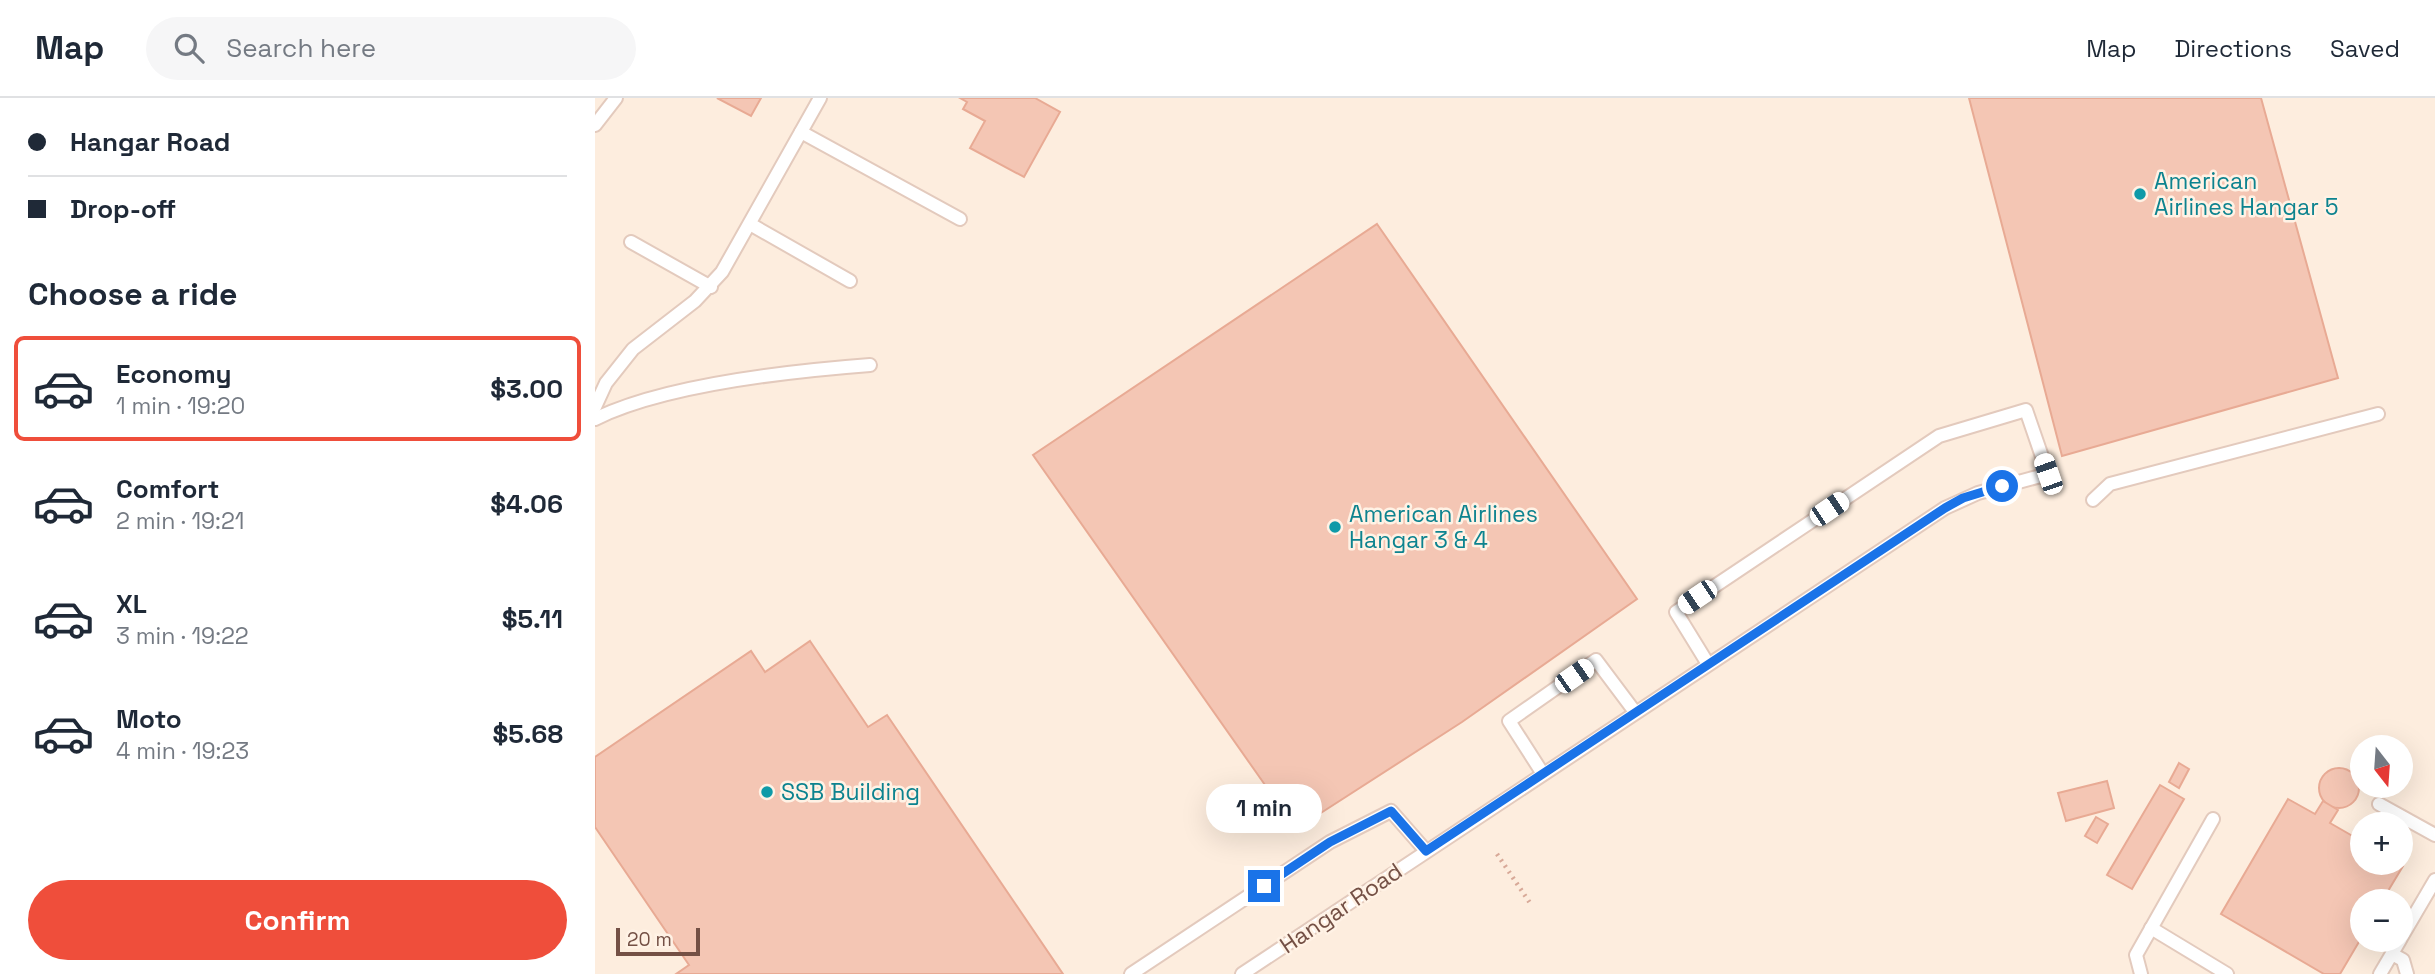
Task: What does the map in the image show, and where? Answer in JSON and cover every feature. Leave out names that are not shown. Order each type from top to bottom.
[{"type":"lane","points":[[595,125],[616,98]]},
{"type":"lane","points":[[595,407],[606,383],[633,349],[711,287],[750,224],[820,98]]},
{"type":"lane","points":[[801,132],[960,219]]},
{"type":"lane","points":[[750,224],[850,281]]},
{"type":"lane","points":[[631,242],[711,287]]},
{"type":"lane","points":[[595,419],[635,404],[701,389],[795,373],[870,365]]},
{"type":"lane","name":"Hangar Road","points":[[1242,974],[1945,508],[1978,493],[2048,474],[2026,410],[1939,436],[1676,612],[1708,664]]},
{"type":"lane","points":[[2093,500],[2110,484],[2378,414]]},
{"type":"lane","points":[[1543,774],[1509,720],[1596,660],[1635,712]]},
{"type":"lane","points":[[2379,804],[2435,835]]},
{"type":"lane","points":[[1132,974],[1330,842],[1391,811],[1426,851]]},
{"type":"lane","points":[[2141,974],[2136,955],[2213,819]]},
{"type":"lane","points":[[2413,918],[2435,880]]},
{"type":"lane","points":[[2151,928],[2227,974]]},
{"type":"lane","points":[[2380,974],[2392,954],[2403,960],[2407,974]]},
{"type":"path","points":[[1497,855],[1532,906]]},
{"type":"building","points":[[717,98],[761,98],[751,116]]},
{"type":"building","points":[[960,98],[1035,98],[1060,112],[1024,177],[970,148],[985,121],[963,109],[967,102]]},
{"type":"building","name":"American Airlines Hangar 5","points":[[1969,98],[2261,98],[2338,378],[2062,456]]},
{"type":"building","name":"American Airlines Hangar 3 & 4","points":[[1377,224],[1637,599],[1462,722],[1296,829],[1033,455]]},
{"type":"building","name":"SSB Building","points":[[810,641],[868,727],[887,715],[1063,974],[676,974],[689,965],[595,827],[595,757],[751,651],[765,672]]},
{"type":"building","points":[[2179,763],[2189,769],[2179,788],[2169,782]]},
{"type":"building","points":[[2331,769],[2350,772],[2350,798],[2356,798],[2347,807],[2331,807],[2320,796],[2320,780]]},
{"type":"building","points":[[2107,781],[2114,808],[2066,821],[2058,793]]},
{"type":"building","points":[[2160,785],[2184,799],[2132,889],[2107,875]]},
{"type":"building","points":[[2288,799],[2315,814],[2323,801],[2338,810],[2330,823],[2350,835],[2350,875],[2398,875],[2389,889],[2350,889],[2350,952],[2353,952],[2340,974],[2324,974],[2221,914]]},
{"type":"building","points":[[2096,817],[2108,824],[2097,843],[2085,836]]},
{"type":"place","name":"American Airlines Hangar 5","points":[[2140,194]]},
{"type":"place","name":"American Airlines Hangar 3 & 4","points":[[1335,527]]},
{"type":"place","name":"SSB Building","points":[[767,792]]},
{"type":"route","points":[[1264,886],[1330,842],[1391,811],[1426,851],[1945,508],[1963,498],[2002,486]]}]
